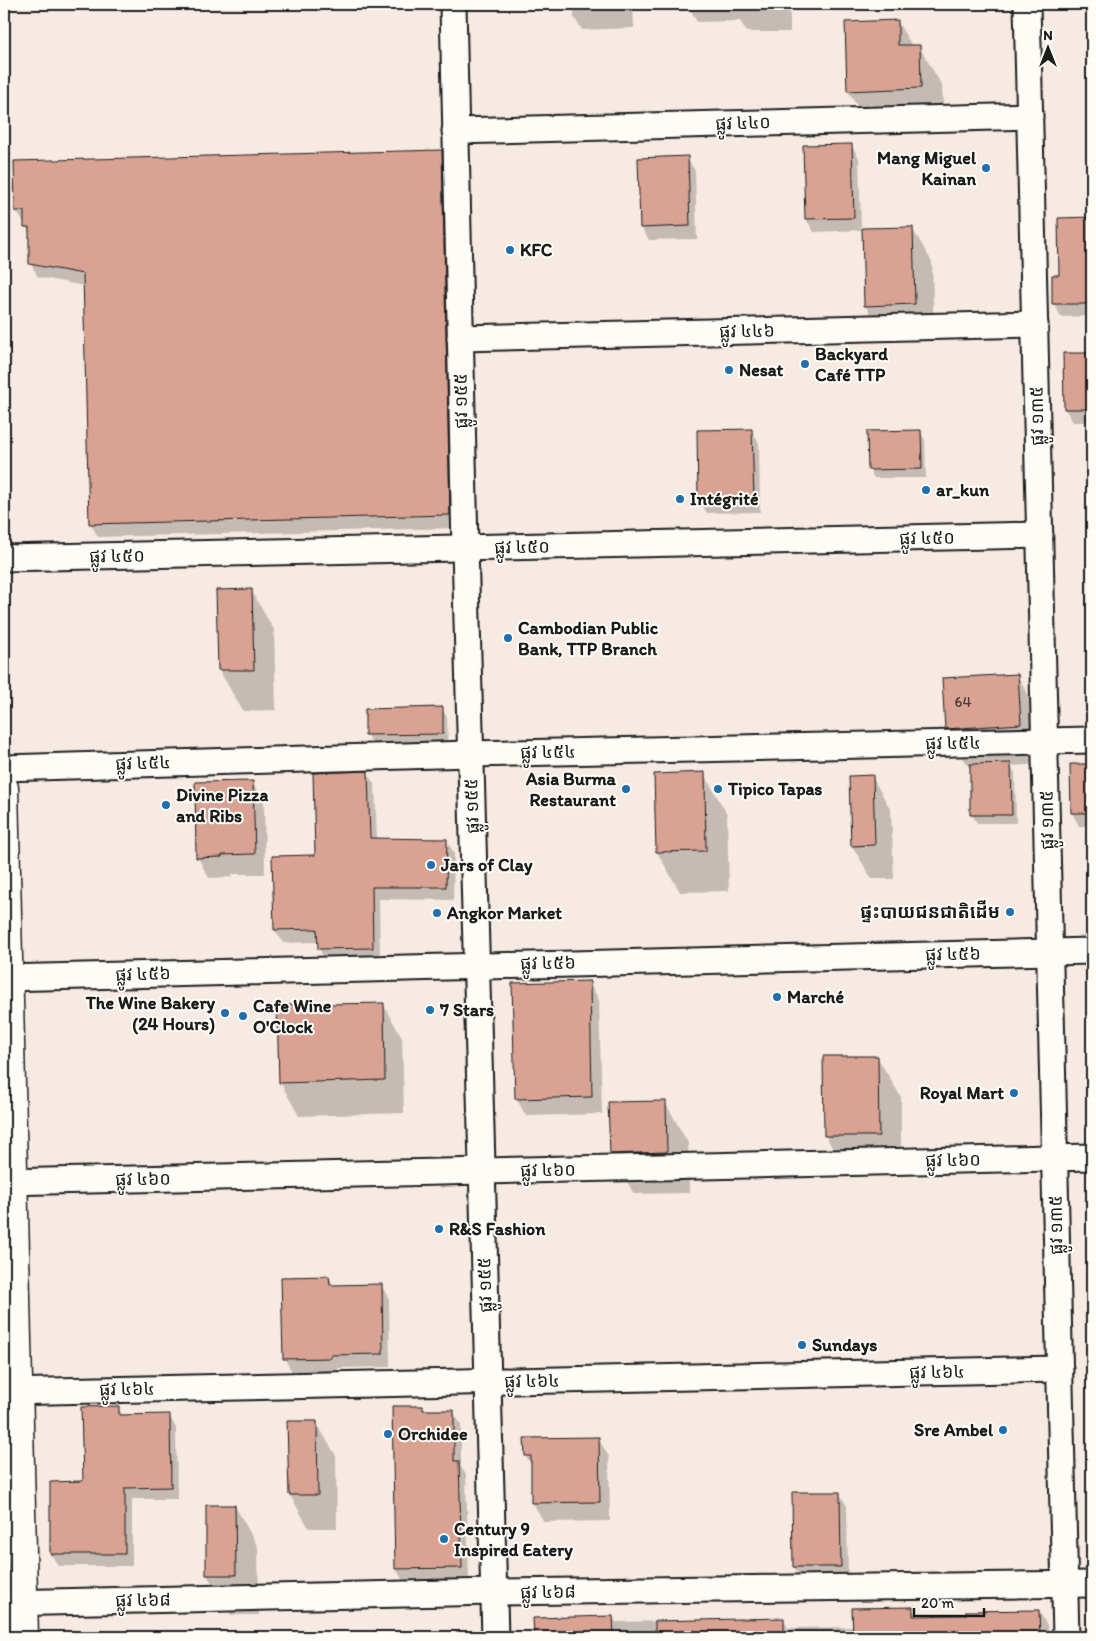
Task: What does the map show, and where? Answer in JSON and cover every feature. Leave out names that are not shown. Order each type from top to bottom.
[{"type":"street","name":"ផ្លូវ ១៥៥","points":[[452,4],[470,754],[495,1637]]},
{"type":"street","name":"ផ្លូវ ១៣៥","points":[[1028,4],[1066,1637]]},
{"type":"street","name":"ផ្លូវ ៤៤០","points":[[455,131],[1030,116]]},
{"type":"street","name":"ផ្លូវ ៤៤៦","points":[[460,338],[1035,324]]},
{"type":"street","name":"ផ្លូវ ៤៥០","points":[[4,558],[1040,535]]},
{"type":"street","name":"ផ្លូវ ៤៥៤","points":[[4,768],[470,754],[1092,740]]},
{"type":"street","points":[[4,788],[14,1603],[24,1637]]},
{"type":"street","name":"ផ្លូវ ៤៥៦","points":[[6,978],[1092,951]]},
{"type":"street","name":"ផ្លូវ ៤៦០","points":[[8,1182],[1092,1156]]},
{"type":"street","name":"ផ្លូវ ៤៦៤","points":[[11,1392],[1060,1369]]},
{"type":"street","name":"ផ្លូវ ៤៦៨","points":[[14,1603],[494,1592],[1092,1584]]},
{"type":"building","points":[[898,20],[898,45],[920,45],[921,88],[847,91],[845,22]]},
{"type":"building","points":[[852,144],[854,218],[805,219],[803,145]]},
{"type":"building","points":[[442,150],[450,515],[89,524],[83,274],[29,264],[29,227],[24,227],[24,211],[15,211],[14,161]]},
{"type":"building","points":[[688,156],[690,226],[640,228],[638,158]]},
{"type":"building","points":[[1092,217],[1092,304],[1052,304],[1052,275],[1059,275],[1058,218]]},
{"type":"building","points":[[913,227],[915,304],[864,306],[862,228]]},
{"type":"building","points":[[1063,353],[1092,353],[1092,409],[1064,409]]},
{"type":"building","points":[[752,429],[754,499],[698,500],[697,430]]},
{"type":"building","points":[[921,430],[922,469],[868,470],[867,431]]},
{"type":"building","points":[[252,589],[254,670],[218,670],[216,590]]},
{"type":"building","points":[[1018,674],[1021,724],[945,729],[942,678]]},
{"type":"building","points":[[443,707],[443,734],[365,735],[365,709]]},
{"type":"building","points":[[1011,763],[1012,815],[970,815],[970,764]]},
{"type":"building","points":[[1070,764],[1092,764],[1092,813],[1071,813]]},
{"type":"building","points":[[368,771],[370,838],[447,839],[446,887],[372,887],[373,948],[318,949],[317,929],[274,930],[272,856],[315,855],[313,773]]},
{"type":"building","points":[[705,772],[706,851],[656,852],[654,774]]},
{"type":"building","points":[[873,775],[875,845],[851,846],[849,776]]},
{"type":"building","points":[[253,781],[255,854],[196,858],[195,782]]},
{"type":"building","points":[[590,981],[592,1097],[515,1099],[512,983]]},
{"type":"building","points":[[384,1003],[385,1080],[279,1083],[277,1005]]},
{"type":"building","points":[[823,1056],[878,1056],[879,1136],[824,1136]]},
{"type":"building","points":[[666,1101],[667,1152],[610,1154],[608,1102]]},
{"type":"building","points":[[329,1276],[330,1285],[382,1284],[383,1354],[331,1355],[331,1358],[283,1359],[281,1277]]},
{"type":"building","points":[[119,1406],[119,1415],[170,1414],[171,1487],[125,1488],[125,1554],[50,1554],[50,1482],[83,1481],[81,1407]]},
{"type":"building","points":[[392,1406],[423,1406],[423,1410],[454,1410],[454,1461],[459,1461],[462,1568],[395,1569]]},
{"type":"building","points":[[287,1421],[317,1421],[318,1495],[289,1495]]},
{"type":"building","points":[[599,1437],[600,1502],[531,1503],[531,1456],[525,1456],[524,1438]]},
{"type":"building","points":[[792,1492],[840,1492],[841,1567],[793,1567]]},
{"type":"building","points":[[206,1505],[235,1505],[236,1575],[206,1575]]},
{"type":"building","points":[[913,1607],[913,1616],[966,1615],[966,1611],[1039,1610],[1040,1637],[853,1637],[852,1608]]},
{"type":"building","points":[[613,1616],[614,1637],[534,1637],[533,1618]]},
{"type":"building","points":[[784,1618],[784,1637],[655,1637],[655,1621]]},
{"type":"place","name":"Mang Miguel Kainan","points":[[986,168]]},
{"type":"place","name":"KFC","points":[[510,250]]},
{"type":"place","name":"Backyard Café TTP","points":[[805,364]]},
{"type":"place","name":"Nesat","points":[[729,370]]},
{"type":"place","name":"ar_kun","points":[[926,490]]},
{"type":"place","name":"Intégrité","points":[[680,499]]},
{"type":"place","name":"Cambodian Public Bank, TTP Branch","points":[[508,638]]},
{"type":"place","name":"Asia Burma Restaurant","points":[[626,789]]},
{"type":"place","name":"Tipico Tapas","points":[[718,789]]},
{"type":"place","name":"Divine Pizza and Ribs","points":[[166,805]]},
{"type":"place","name":"Jars of Clay","points":[[431,865]]},
{"type":"place","name":"ផ្ទះបាយជនជាតិដើម","points":[[1010,912]]},
{"type":"place","name":"Angkor Market","points":[[437,913]]},
{"type":"place","name":"Marché","points":[[777,997]]},
{"type":"place","name":"7 Stars","points":[[430,1010]]},
{"type":"place","name":"The Wine Bakery (24 Hours)","points":[[225,1013]]},
{"type":"place","name":"Cafe Wine O'Clock","points":[[243,1016]]},
{"type":"place","name":"Royal Mart","points":[[1014,1093]]},
{"type":"place","name":"R&S Fashion","points":[[439,1229]]},
{"type":"place","name":"Sundays","points":[[802,1345]]},
{"type":"place","name":"Sre Ambel","points":[[1003,1430]]},
{"type":"place","name":"Orchidee","points":[[388,1434]]},
{"type":"place","name":"Century 9 Inspired Eatery","points":[[444,1539]]}]
